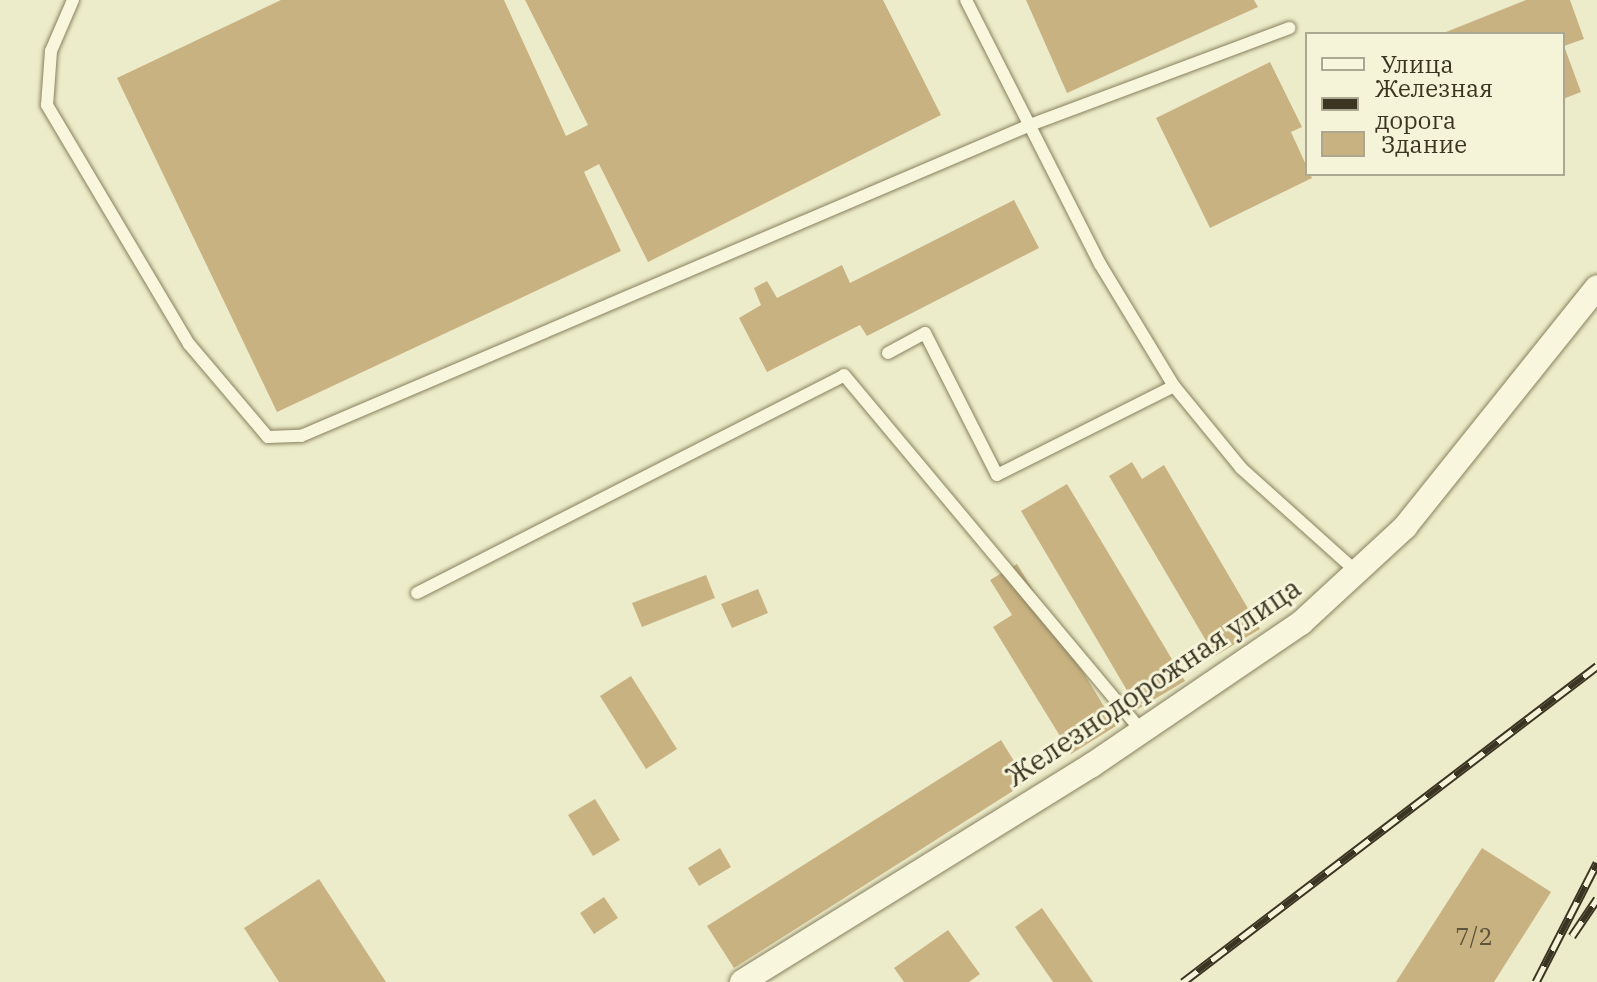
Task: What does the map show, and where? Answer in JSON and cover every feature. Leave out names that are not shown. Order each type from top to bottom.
[{"type":"street","name":"Железнодорожная улица","points":[[742,982],[1142,731],[1301,623],[1358,573],[1511,399],[1597,287]]},
{"type":"lane","points":[[73,0],[51,51],[47,105],[189,344],[268,437],[301,436],[1030,125],[1289,28]]},
{"type":"lane","points":[[966,0],[1100,264],[1174,386],[1241,468],[1358,573]]},
{"type":"lane","points":[[888,353],[925,333],[997,475],[1174,386]]},
{"type":"lane","points":[[417,593],[844,375],[1142,731]]},
{"type":"building","points":[[281,0],[504,0],[566,136],[588,125],[525,0],[883,0],[941,115],[648,262],[599,164],[584,172],[621,251],[277,412],[117,78]]},
{"type":"building","points":[[1026,0],[1254,0],[1258,7],[1067,93]]},
{"type":"building","points":[[1526,0],[1570,0],[1584,39],[1565,46],[1565,32],[1446,32]]},
{"type":"building","points":[[1565,49],[1581,92],[1565,98]]},
{"type":"building","points":[[1270,62],[1302,127],[1291,132],[1305,163],[1305,176],[1312,178],[1210,228],[1156,118]]},
{"type":"building","points":[[1014,200],[1039,248],[867,336],[860,325],[767,372],[739,318],[761,305],[754,288],[767,281],[777,298],[842,265],[850,283]]},
{"type":"building","points":[[1132,462],[1142,479],[1164,465],[1260,629],[1215,656],[1109,476]]},
{"type":"building","points":[[1067,484],[1185,681],[1138,709],[1021,511]]},
{"type":"building","points":[[1017,564],[1116,726],[1071,754],[993,627],[1012,615],[990,580]]},
{"type":"building","points":[[706,575],[715,598],[642,627],[632,603]]},
{"type":"building","points":[[758,589],[768,613],[732,628],[721,604]]},
{"type":"building","points":[[631,676],[677,749],[646,769],[600,696]]},
{"type":"building","points":[[1001,740],[1027,782],[734,968],[707,926]]},
{"type":"building","points":[[595,799],[620,840],[593,856],[568,815]]},
{"type":"building","points":[[720,848],[731,867],[699,886],[688,868]]},
{"type":"building","points":[[1482,848],[1551,892],[1494,982],[1396,982]]},
{"type":"building","points":[[319,879],[386,982],[279,982],[244,928]]},
{"type":"building","points":[[604,897],[618,918],[594,934],[580,913]]},
{"type":"building","points":[[1042,908],[1093,982],[1053,982],[1015,927]]},
{"type":"building","points":[[948,930],[980,974],[969,982],[904,982],[894,968]]},
{"type":"railway","points":[[1183,982],[1597,666]]},
{"type":"railway","points":[[1536,982],[1597,863]]},
{"type":"railway","points":[[1572,936],[1597,899]]}]
